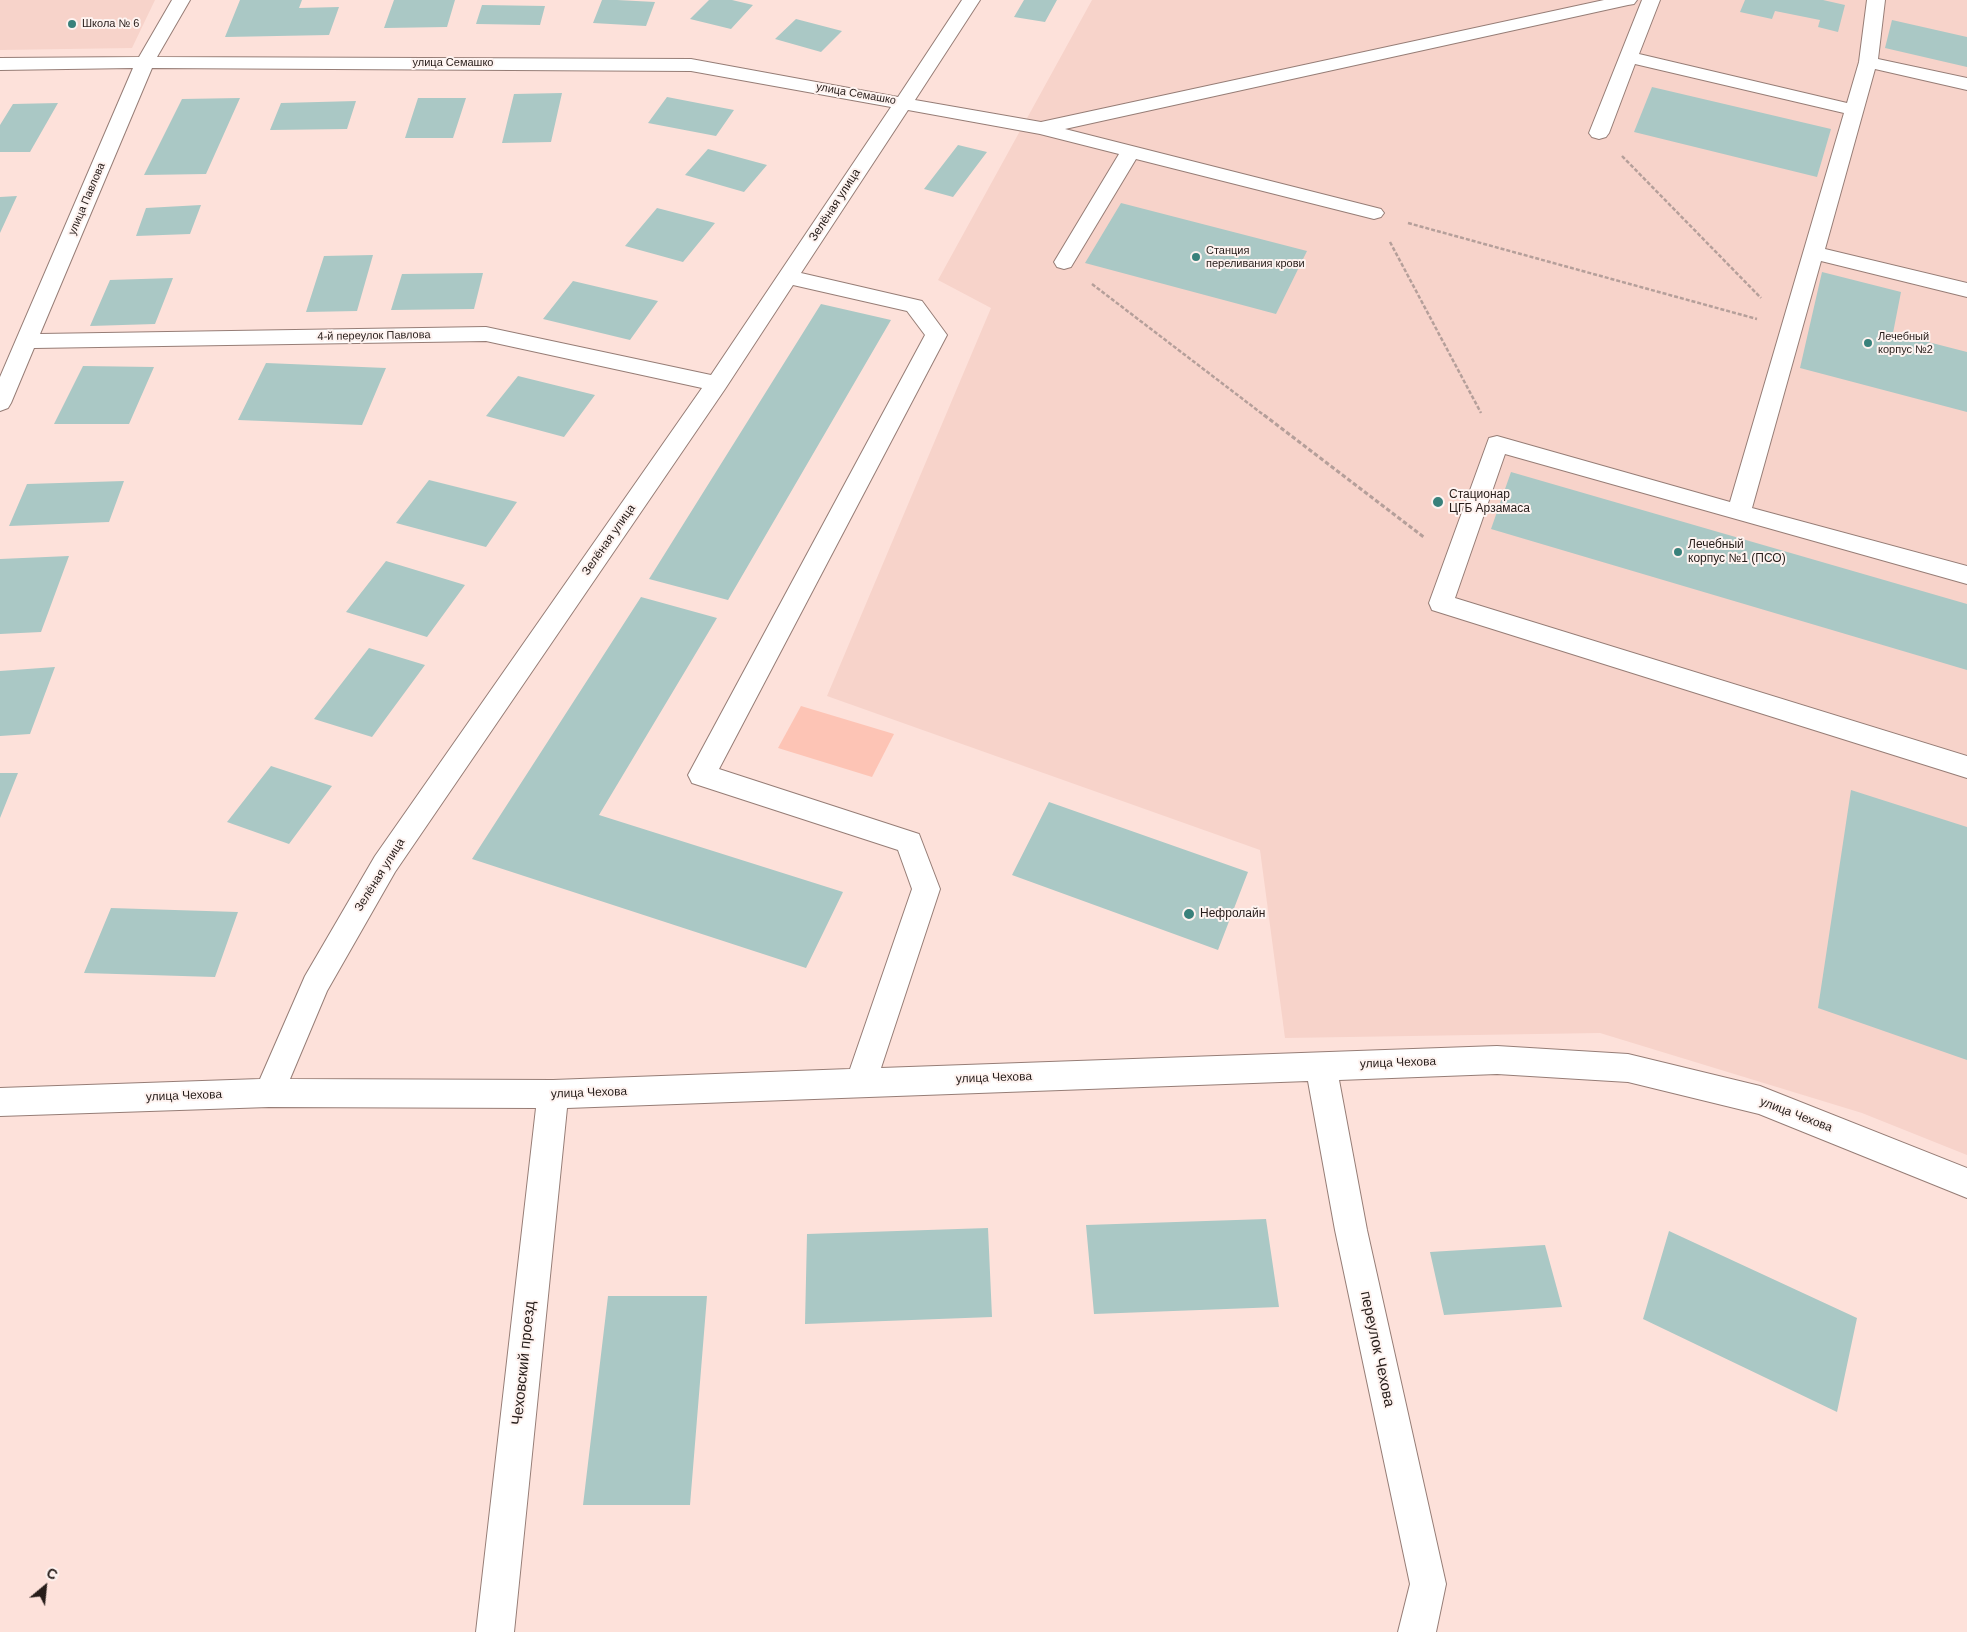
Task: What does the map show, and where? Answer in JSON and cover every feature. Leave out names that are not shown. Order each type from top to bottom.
[{"type":"street","name":"улица Павлова","points":[[0,403],[145,62],[181,0]]},
{"type":"street","name":"Зелёная улица","points":[[269,1093],[316,986],[385,864],[717,384],[971,0]]},
{"type":"street","points":[[1041,128],[1609,2],[1628,0]]},
{"type":"street","points":[[1600,132],[1651,0]]},
{"type":"street","points":[[1739,513],[1868,62],[1876,0]]},
{"type":"street","points":[[1629,57],[1854,110]]},
{"type":"street","name":"улица Семашко","points":[[0,64],[145,62],[691,65],[1041,128],[1374,213]]},
{"type":"street","points":[[1868,62],[1967,84]]},
{"type":"street","points":[[1064,262],[1132,151]]},
{"type":"street","points":[[1812,253],[1967,290]]},
{"type":"street","points":[[788,277],[914,306],[936,335],[702,775],[909,842],[926,888],[861,1083]]},
{"type":"street","name":"4-й переулок Павлова","points":[[26,341],[486,334],[717,384]]},
{"type":"street","points":[[1967,575],[1497,444],[1440,604],[1967,767]]},
{"type":"street","name":"улица Чехова","points":[[0,1102],[269,1093],[553,1094],[1497,1060],[1628,1068],[1760,1100],[1967,1183]]},
{"type":"street","name":"переулок Чехова","points":[[1321,1066],[1351,1230],[1428,1584],[1417,1632]]},
{"type":"street","name":"Чеховский проезд","points":[[495,1632],[553,1094]]},
{"type":"path","points":[[1600,132],[1792,328]]},
{"type":"path","points":[[1374,213],[1792,328]]},
{"type":"path","points":[[1374,213],[1497,444]]},
{"type":"path","points":[[1064,262],[1455,561]]},
{"type":"shaded area","name":"Школа № 6","points":[[0,0],[155,0],[132,48],[0,50]]},
{"type":"shaded area","name":"Стационар ЦГБ Арзамаса","points":[[1092,0],[1967,0],[1967,1155],[1862,1113],[1600,1033],[1285,1038],[1260,850],[827,696],[991,308],[938,280]]},
{"type":"shaded area","points":[[801,706],[894,734],[872,777],[778,748]]},
{"type":"building","points":[[240,0],[302,0],[299,8],[339,7],[329,35],[225,37]]},
{"type":"building","points":[[394,0],[455,0],[447,27],[384,28]]},
{"type":"building","points":[[602,0],[655,2],[646,26],[593,23]]},
{"type":"building","points":[[709,0],[732,0],[753,5],[731,29],[690,19]]},
{"type":"building","points":[[1024,0],[1057,0],[1045,22],[1014,17]]},
{"type":"building","points":[[1745,0],[1823,0],[1845,5],[1838,32],[1818,27],[1820,20],[1775,11],[1772,19],[1740,12]]},
{"type":"building","points":[[482,5],[545,6],[540,25],[476,24]]},
{"type":"building","points":[[796,19],[842,31],[821,52],[775,39]]},
{"type":"building","points":[[1892,20],[1967,37],[1967,67],[1885,48]]},
{"type":"building","points":[[1652,87],[1831,129],[1817,177],[1634,132]]},
{"type":"building","points":[[562,93],[551,142],[502,143],[514,94]]},
{"type":"building","points":[[667,97],[734,110],[716,136],[648,123]]},
{"type":"building","points":[[240,98],[206,174],[144,175],[182,99]]},
{"type":"building","points":[[418,98],[466,98],[453,138],[405,138]]},
{"type":"building","points":[[356,101],[347,129],[270,130],[281,103]]},
{"type":"building","points":[[58,103],[30,152],[0,152],[0,125],[13,104]]},
{"type":"building","points":[[958,145],[987,152],[953,197],[924,189]]},
{"type":"building","points":[[708,149],[767,165],[744,192],[685,175]]},
{"type":"building","points":[[17,196],[0,233],[0,197]]},
{"type":"building","name":"Станция переливания крови","points":[[1121,203],[1307,251],[1276,314],[1085,263]]},
{"type":"building","points":[[201,205],[190,234],[136,236],[146,208]]},
{"type":"building","points":[[657,208],[715,223],[683,262],[625,246]]},
{"type":"building","points":[[373,255],[357,311],[306,312],[324,256]]},
{"type":"building","name":"Лечебный корпус №2","points":[[1822,272],[1901,292],[1893,333],[1967,352],[1967,412],[1800,368]]},
{"type":"building","points":[[483,273],[474,309],[391,310],[402,274]]},
{"type":"building","points":[[173,278],[155,324],[90,326],[110,280]]},
{"type":"building","points":[[573,281],[658,301],[630,340],[543,319]]},
{"type":"building","points":[[821,304],[891,320],[728,600],[649,579]]},
{"type":"building","points":[[266,363],[386,368],[362,425],[238,420]]},
{"type":"building","points":[[83,366],[154,367],[129,424],[54,424]]},
{"type":"building","points":[[518,376],[595,395],[564,437],[486,416]]},
{"type":"building","name":"Лечебный корпус №1 (ПСО)","points":[[1511,472],[1967,604],[1967,670],[1491,529]]},
{"type":"building","points":[[429,480],[517,502],[486,547],[396,523]]},
{"type":"building","points":[[124,481],[109,522],[9,526],[27,484]]},
{"type":"building","points":[[69,556],[41,632],[0,634],[0,559]]},
{"type":"building","points":[[386,561],[465,585],[427,637],[346,612]]},
{"type":"building","points":[[641,597],[717,618],[599,815],[843,892],[806,968],[472,859]]},
{"type":"building","points":[[369,648],[425,665],[372,737],[314,719]]},
{"type":"building","points":[[55,667],[30,734],[0,736],[0,671]]},
{"type":"building","points":[[271,766],[332,786],[289,844],[227,822]]},
{"type":"building","points":[[0,773],[18,773],[0,818]]},
{"type":"building","points":[[1851,790],[1967,827],[1967,1060],[1818,1008]]},
{"type":"building","points":[[1049,802],[1248,872],[1218,950],[1012,875]]},
{"type":"building","points":[[111,908],[238,912],[215,977],[84,973]]},
{"type":"building","points":[[1266,1219],[1279,1307],[1094,1314],[1086,1225]]},
{"type":"building","points":[[988,1228],[992,1317],[805,1324],[807,1234]]},
{"type":"building","points":[[1669,1231],[1857,1318],[1837,1412],[1643,1319]]},
{"type":"building","points":[[1545,1245],[1562,1307],[1444,1315],[1430,1252]]},
{"type":"building","points":[[608,1296],[707,1296],[690,1505],[583,1505]]},
{"type":"place","name":"Школа № 6","points":[[72,24]]},
{"type":"place","name":"Станция переливания крови","points":[[1196,257]]},
{"type":"place","name":"Лечебный корпус №2","points":[[1868,343]]},
{"type":"place","name":"Стационар ЦГБ Арзамаса","points":[[1438,502]]},
{"type":"place","name":"Лечебный корпус №1 (ПСО)","points":[[1678,552]]},
{"type":"place","name":"Нефролайн","points":[[1189,914]]}]
